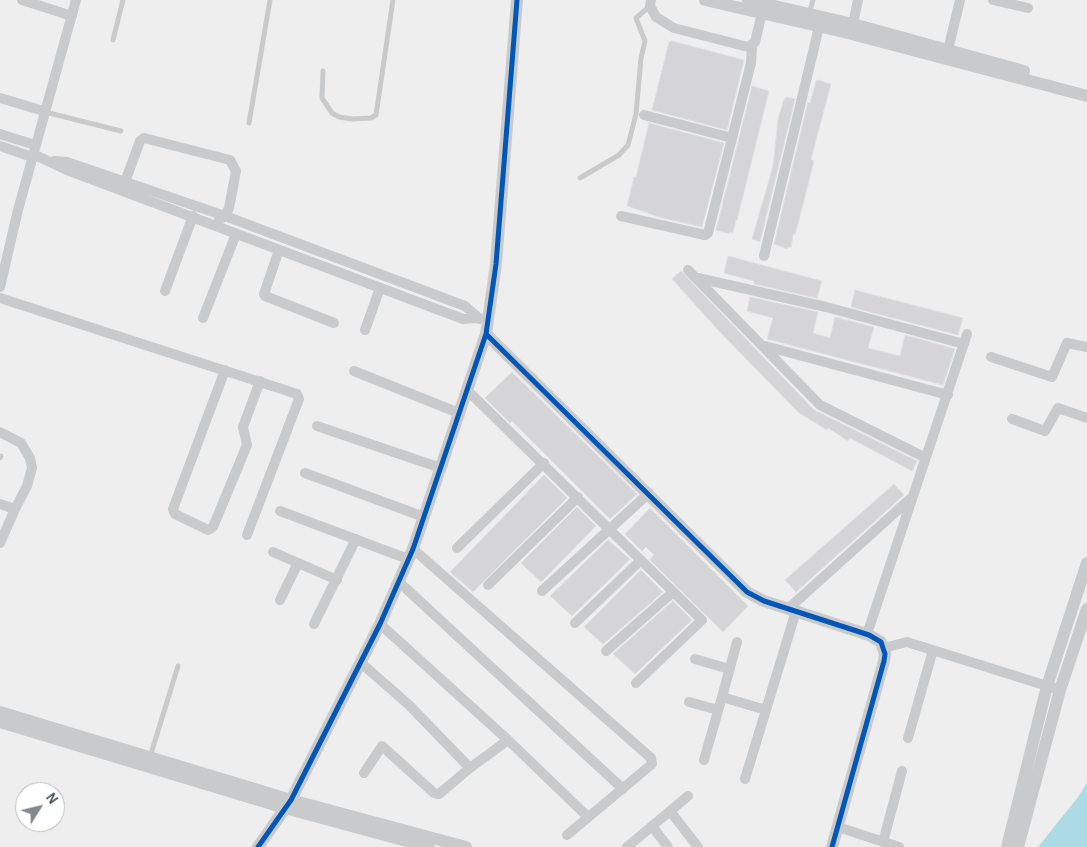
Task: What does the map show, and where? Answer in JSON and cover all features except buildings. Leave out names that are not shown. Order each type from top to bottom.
[{"type":"street","points":[[22,0],[72,16]]},
{"type":"street","points":[[0,287],[3,258],[76,0]]},
{"type":"street","points":[[258,847],[288,804],[380,624],[411,554],[467,390],[484,324],[496,264],[517,0]]},
{"type":"street","points":[[705,0],[762,13],[812,21],[853,24],[1087,88]]},
{"type":"street","points":[[748,0],[812,21],[1087,96]]},
{"type":"street","points":[[853,24],[858,0]]},
{"type":"street","points":[[948,50],[960,0]]},
{"type":"street","points":[[993,0],[1028,8]]},
{"type":"street","points":[[650,3],[656,16],[674,28],[748,47],[752,45]]},
{"type":"street","points":[[622,216],[706,235],[708,233],[751,63],[752,45],[762,13]]},
{"type":"street","points":[[764,256],[812,21]]},
{"type":"street","points":[[0,98],[44,111]]},
{"type":"street","points":[[644,115],[732,138]]},
{"type":"street","points":[[0,134],[67,170],[463,319],[484,324]]},
{"type":"street","points":[[126,182],[140,141],[144,138],[230,160],[236,171],[225,216],[214,224]]},
{"type":"street","points":[[0,146],[33,152]]},
{"type":"street","points":[[51,161],[67,162],[225,216],[465,306],[748,592],[792,610],[876,638],[884,648],[884,661],[832,847]]},
{"type":"street","points":[[165,291],[193,216]]},
{"type":"street","points":[[203,318],[236,234]]},
{"type":"street","points":[[279,250],[264,295],[334,323]]},
{"type":"street","points":[[350,277],[354,265]]},
{"type":"street","points":[[688,270],[820,404],[924,457]]},
{"type":"street","points":[[697,278],[965,339],[948,395],[924,457],[867,634]]},
{"type":"street","points":[[365,330],[380,288]]},
{"type":"street","points":[[0,298],[297,394],[299,400],[247,536]]},
{"type":"street","points":[[991,357],[1052,377],[1065,345],[1071,342],[1087,347]]},
{"type":"street","points":[[764,346],[948,395]]},
{"type":"street","points":[[224,370],[173,509],[175,514],[208,530],[213,527],[247,445],[243,427],[260,381]]},
{"type":"street","points":[[354,372],[459,413]]},
{"type":"street","points":[[467,390],[702,620],[636,683]]},
{"type":"street","points":[[1012,419],[1045,431],[1054,411],[1058,408],[1087,418]]},
{"type":"street","points":[[318,426],[440,468]]},
{"type":"street","points":[[0,432],[20,443],[30,458],[32,468],[0,543]]},
{"type":"street","points":[[457,548],[544,464]]},
{"type":"street","points":[[306,473],[424,517]]},
{"type":"street","points":[[542,591],[649,493]]},
{"type":"street","points":[[488,584],[578,497]]},
{"type":"street","points":[[745,779],[766,710],[792,610],[911,498]]},
{"type":"street","points":[[0,504],[15,509]]},
{"type":"street","points":[[280,511],[356,540],[411,554],[652,758],[652,764],[567,835]]},
{"type":"street","points":[[314,624],[356,540]]},
{"type":"street","points":[[273,552],[337,580]]},
{"type":"street","points":[[576,623],[641,560]]},
{"type":"street","points":[[1007,847],[1047,686],[1087,563]]},
{"type":"street","points":[[280,600],[298,564]]},
{"type":"street","points":[[399,582],[623,789]]},
{"type":"street","points":[[606,651],[673,592]]},
{"type":"street","points":[[1018,847],[1060,690],[1087,609]]},
{"type":"street","points":[[380,624],[508,740],[588,817]]},
{"type":"street","points":[[704,760],[737,642]]},
{"type":"street","points":[[884,648],[907,642],[1060,690]]},
{"type":"street","points":[[908,738],[932,650]]},
{"type":"street","points":[[696,659],[729,669]]},
{"type":"street","points":[[361,663],[408,705],[470,768]]},
{"type":"street","points":[[722,697],[766,710]]},
{"type":"street","points":[[689,702],[718,710]]},
{"type":"street","points":[[0,712],[150,758],[288,804],[466,847]]},
{"type":"street","points":[[0,722],[288,804],[429,847]]},
{"type":"street","points":[[364,773],[382,746],[434,793],[439,794],[508,740]]},
{"type":"street","points":[[883,842],[902,771]]},
{"type":"street","points":[[633,845],[652,826],[688,796]]},
{"type":"street","points":[[670,811],[698,847]]},
{"type":"street","points":[[652,826],[668,847]]},
{"type":"street","points":[[838,827],[899,847]]},
{"type":"lane","points":[[113,40],[123,0]]},
{"type":"lane","points":[[249,123],[270,0]]},
{"type":"lane","points":[[323,71],[322,98],[332,113],[338,117],[352,119],[371,118],[376,115],[393,0]]},
{"type":"lane","points":[[812,21],[813,0]]},
{"type":"lane","points":[[580,178],[618,155],[628,145],[636,114],[641,58],[645,41],[636,18],[650,3]]},
{"type":"lane","points":[[44,111],[121,131]]},
{"type":"lane","points":[[150,758],[178,666]]},
{"type":"water","points":[[1087,783],[1087,847],[1038,847],[1078,797]]},
{"type":"cycle path","points":[[258,847],[291,800],[380,624],[413,549],[486,334],[496,264],[517,0]]},
{"type":"cycle path","points":[[486,334],[747,592],[764,601],[869,635],[881,642],[885,654],[884,661],[832,847]]}]
